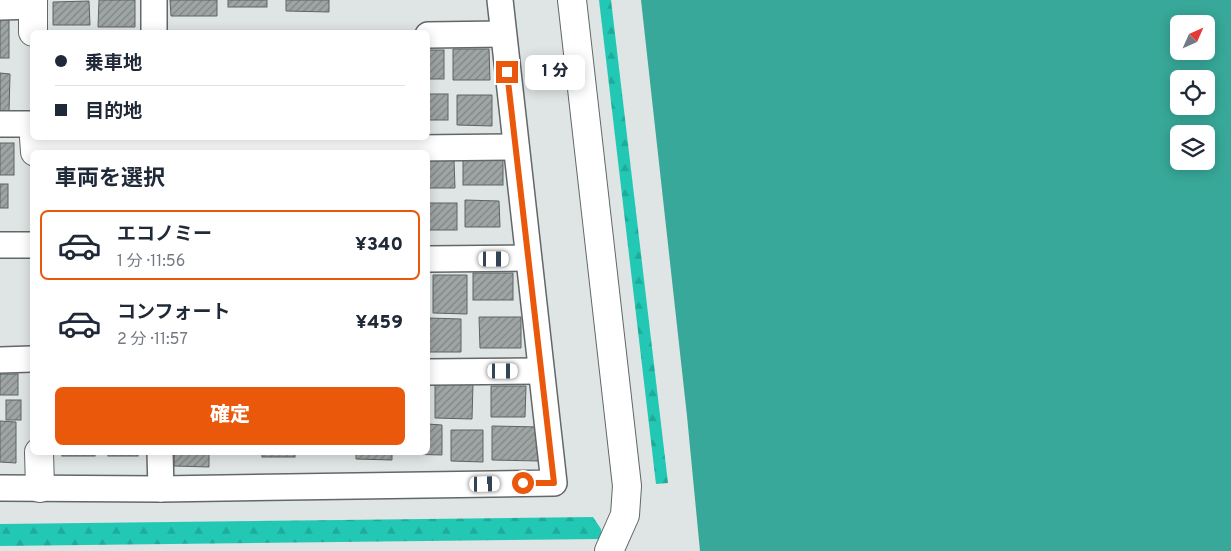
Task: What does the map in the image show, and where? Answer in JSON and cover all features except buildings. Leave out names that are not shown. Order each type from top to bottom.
[{"type":"street","points":[[154,0],[154,30]]},
{"type":"street","points":[[0,488],[161,489],[554,483],[500,0]]},
{"type":"street","points":[[572,0],[627,486],[625,514],[609,551]]},
{"type":"street","points":[[0,7],[33,13]]},
{"type":"street","points":[[430,35],[503,34]]},
{"type":"street","points":[[0,124],[30,124]]},
{"type":"street","points":[[35,147],[516,147]]},
{"type":"street","points":[[0,245],[30,245]]},
{"type":"street","points":[[430,260],[528,258]]},
{"type":"street","points":[[0,360],[30,360]]},
{"type":"street","points":[[430,372],[541,371]]},
{"type":"street","points":[[39,455],[40,488]]},
{"type":"street","points":[[160,455],[161,489]]},
{"type":"green space","points":[[599,0],[611,0],[668,483],[656,484]]},
{"type":"green space","points":[[593,517],[601,529],[601,539],[0,546],[0,524]]},
{"type":"shaded area","points":[[641,0],[1231,0],[1231,551],[700,551]]},
{"type":"route","points":[[507,72],[554,483],[523,483]]}]
